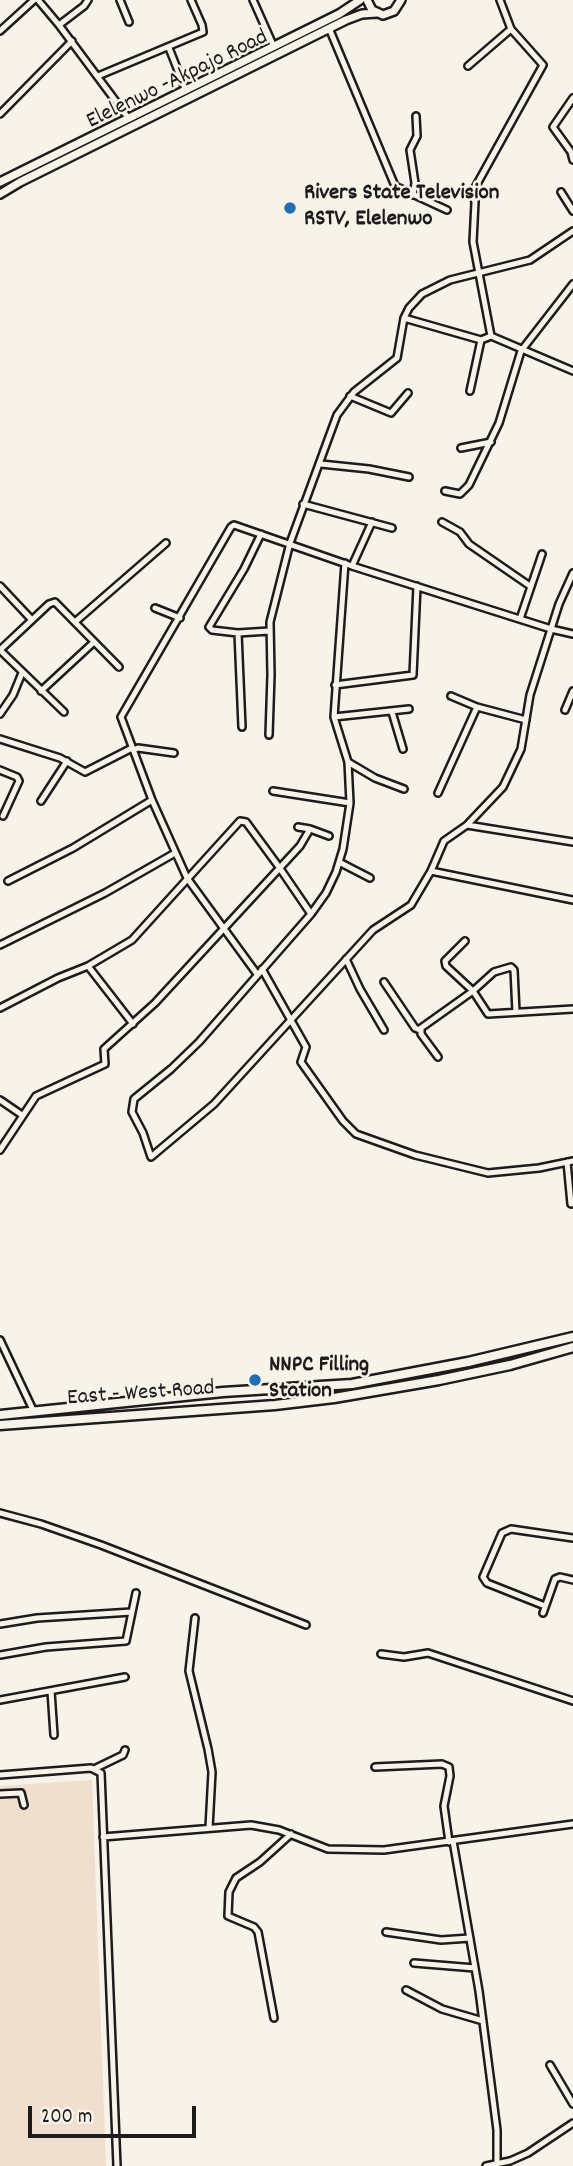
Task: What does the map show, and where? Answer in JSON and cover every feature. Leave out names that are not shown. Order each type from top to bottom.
[{"type":"main road","points":[[340,14],[352,0]]},
{"type":"main road","name":"Elelenwo -Akpajo Road","points":[[0,182],[340,14],[360,0]]},
{"type":"main road","points":[[367,0],[377,13]]},
{"type":"main road","name":"Elelenwo -Akpajo Road","points":[[0,194],[329,28],[362,14],[383,15],[394,11],[401,0]]},
{"type":"main road","name":"East - West Road","points":[[0,1415],[212,1393],[352,1384],[468,1362],[573,1337]]},
{"type":"main road","name":"East - West Road","points":[[0,1425],[275,1405],[334,1398],[451,1378],[573,1347]]},
{"type":"street","points":[[0,31],[36,0],[59,24],[129,118]]},
{"type":"street","points":[[59,24],[88,0]]},
{"type":"street","points":[[120,0],[129,22]]},
{"type":"street","points":[[98,76],[203,32],[191,0]]},
{"type":"street","points":[[253,0],[274,47]]},
{"type":"street","points":[[491,336],[478,272],[473,232],[475,202],[472,193],[543,65],[511,29],[500,0]]},
{"type":"street","points":[[329,28],[396,186],[447,210]]},
{"type":"street","points":[[468,66],[511,29]]},
{"type":"street","points":[[0,114],[72,41]]},
{"type":"street","points":[[169,48],[186,91]]},
{"type":"street","points":[[573,98],[553,127],[571,152],[573,160]]},
{"type":"street","points":[[413,195],[415,183],[410,150],[417,135],[416,116]]},
{"type":"street","points":[[561,192],[573,211]]},
{"type":"street","points":[[269,735],[269,631],[281,570],[303,504],[321,464],[333,424],[350,396],[397,358],[404,317],[422,294],[450,280],[530,260],[573,231]]},
{"type":"street","points":[[445,491],[460,494],[469,485],[504,410],[521,351],[573,284]]},
{"type":"street","points":[[404,317],[481,340],[491,336],[573,371]]},
{"type":"street","points":[[470,391],[481,340]]},
{"type":"street","points":[[350,396],[391,413],[408,393]]},
{"type":"street","points":[[461,448],[491,442]]},
{"type":"street","points":[[321,464],[410,477]]},
{"type":"street","points":[[303,504],[392,528]]},
{"type":"street","points":[[352,566],[372,522]]},
{"type":"street","points":[[442,522],[460,532],[469,544],[530,586]]},
{"type":"street","points":[[571,1204],[570,1161],[539,1168],[488,1173],[415,1155],[356,1134],[343,1121],[301,1062],[306,1046],[292,1020],[187,878],[152,800],[122,715],[230,527],[234,525],[352,566],[573,634]]},
{"type":"street","points":[[261,534],[244,569],[209,627],[238,633],[269,631]]},
{"type":"street","points":[[75,622],[166,543]]},
{"type":"street","points":[[520,619],[542,554]]},
{"type":"street","points":[[345,563],[334,717],[348,762],[350,803],[339,862],[332,881],[311,914],[199,1042],[134,1099],[132,1112],[151,1157],[214,1104],[373,930],[411,905],[431,871],[444,841],[467,825],[505,783],[521,749],[530,695],[551,629],[573,573]]},
{"type":"street","points":[[0,586],[32,620]]},
{"type":"street","points":[[335,685],[413,675],[417,586]]},
{"type":"street","points":[[64,712],[0,650],[49,604],[55,602],[119,667]]},
{"type":"street","points":[[155,608],[180,618]]},
{"type":"street","points":[[238,633],[242,727]]},
{"type":"street","points":[[41,691],[94,642]]},
{"type":"street","points":[[0,714],[13,695],[22,673]]},
{"type":"street","points":[[565,710],[573,691]]},
{"type":"street","points":[[451,696],[477,707],[526,720]]},
{"type":"street","points":[[439,793],[477,707]]},
{"type":"street","points":[[334,717],[409,709]]},
{"type":"street","points":[[392,712],[403,749]]},
{"type":"street","points":[[0,739],[68,761],[85,772],[132,749],[174,753]]},
{"type":"street","points":[[41,802],[68,761]]},
{"type":"street","points":[[348,762],[375,778],[404,789]]},
{"type":"street","points":[[0,770],[17,777],[19,781],[3,816]]},
{"type":"street","points":[[273,791],[350,803]]},
{"type":"street","points":[[8,881],[73,848],[152,800]]},
{"type":"street","points":[[0,1008],[88,966],[132,940],[243,821],[311,914]]},
{"type":"street","points":[[467,825],[573,842]]},
{"type":"street","points":[[298,827],[329,836]]},
{"type":"street","points":[[0,1150],[38,1094],[105,1064],[104,1049],[155,1003],[300,846],[310,829]]},
{"type":"street","points":[[0,945],[105,893],[175,853]]},
{"type":"street","points":[[339,862],[370,878]]},
{"type":"street","points":[[431,871],[573,900]]},
{"type":"street","points":[[465,941],[445,961],[446,966],[473,991],[488,1014],[573,1009]]},
{"type":"street","points":[[346,959],[384,1030]]},
{"type":"street","points":[[88,966],[133,1024]]},
{"type":"street","points":[[420,1030],[428,1021],[473,991],[494,972],[511,968],[514,970],[516,1012]]},
{"type":"street","points":[[384,982],[438,1057]]},
{"type":"street","points":[[0,1100],[22,1115]]},
{"type":"street","points":[[0,1340],[34,1412]]},
{"type":"street","points":[[0,1513],[102,1545],[306,1625]]},
{"type":"street","points":[[545,1606],[487,1583],[483,1577],[502,1533],[511,1529],[573,1538]]},
{"type":"street","points":[[543,1613],[555,1579],[560,1577],[573,1580]]},
{"type":"street","points":[[0,1656],[46,1647],[125,1641],[136,1593]]},
{"type":"street","points":[[0,1624],[37,1618],[132,1612]]},
{"type":"street","points":[[195,1618],[189,1671],[212,1772],[209,1828]]},
{"type":"street","points":[[381,1654],[404,1657],[428,1653],[573,1701]]},
{"type":"street","points":[[0,1700],[125,1677]]},
{"type":"street","points":[[51,1691],[54,1735]]},
{"type":"street","points":[[0,1775],[94,1769],[123,1755],[125,1750]]},
{"type":"street","points":[[375,1767],[442,1764],[449,1767],[450,1776],[444,1806],[483,2021],[498,2130],[497,2163]]},
{"type":"street","points":[[94,1769],[101,1773],[103,1780],[117,2166]]},
{"type":"street","points":[[0,1794],[21,1793],[24,1805]]},
{"type":"street","points":[[103,1837],[265,1826],[328,1849],[384,1850],[573,1824]]},
{"type":"street","points":[[274,2018],[258,1931],[228,1916],[229,1892],[236,1878],[260,1862],[291,1834]]},
{"type":"street","points":[[386,1932],[441,1940],[470,1938]]},
{"type":"street","points":[[414,1963],[475,1968]]},
{"type":"street","points":[[406,1990],[442,2009],[483,2021]]},
{"type":"street","points":[[551,2065],[573,2104]]},
{"type":"street","points":[[486,2166],[528,2154],[573,2123]]},
{"type":"shaded area","points":[[92,1780],[106,2166],[0,2166],[0,1786]]},
{"type":"place","name":"Rivers State Television RSTV, Elelenwo","points":[[290,208]]},
{"type":"place","name":"NNPC Filling Station","points":[[255,1380]]}]
